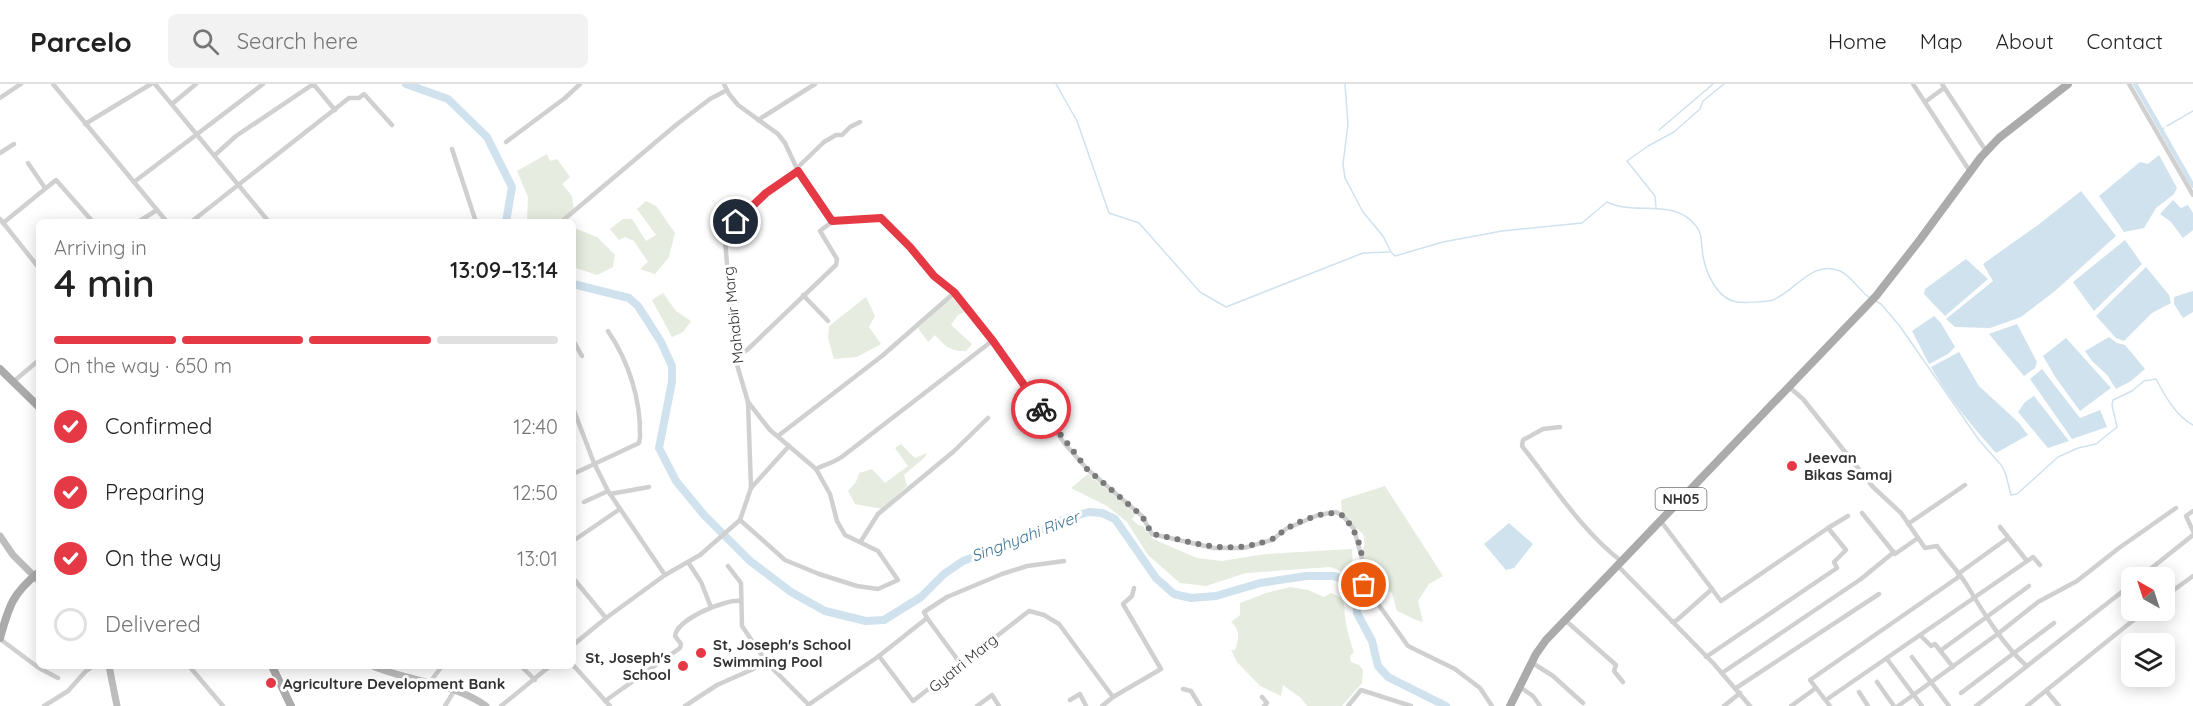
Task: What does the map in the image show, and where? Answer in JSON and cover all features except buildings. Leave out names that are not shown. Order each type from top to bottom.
[{"type":"main road","name":"NH05","points":[[1510,706],[1545,640],[1876,296],[1919,241],[1969,170],[1986,151],[1999,138],[2068,84]]},
{"type":"main road","points":[[0,368],[36,402]]},
{"type":"main road","points":[[0,537],[13,555],[36,576]]},
{"type":"main road","points":[[0,639],[8,608],[18,589],[36,578]]},
{"type":"main road","points":[[110,669],[117,706]]},
{"type":"main road","points":[[273,669],[291,706]]},
{"type":"main road","points":[[380,669],[430,682],[486,706]]},
{"type":"street","points":[[5,84],[10,91]]},
{"type":"street","points":[[0,98],[21,84]]},
{"type":"street","points":[[53,84],[164,219]]},
{"type":"street","points":[[85,124],[151,84]]},
{"type":"street","points":[[155,84],[267,219]]},
{"type":"street","points":[[172,104],[196,84]]},
{"type":"street","points":[[134,182],[263,84]]},
{"type":"street","points":[[506,142],[566,98],[580,84]]},
{"type":"street","points":[[724,84],[738,105],[778,134],[785,143],[797,170],[832,221]]},
{"type":"street","points":[[758,120],[815,84]]},
{"type":"street","points":[[1913,84],[1969,170]]},
{"type":"street","points":[[2129,84],[2193,195]]},
{"type":"street","points":[[215,155],[236,136],[312,85],[335,110]]},
{"type":"street","points":[[1925,102],[1943,86],[1986,151]]},
{"type":"street","points":[[565,219],[676,125],[710,99],[727,90]]},
{"type":"street","points":[[195,219],[349,98],[358,98],[364,94],[392,125]]},
{"type":"street","name":"Mahabir Marg","points":[[739,522],[751,488],[748,402],[735,358],[725,240],[736,222],[748,210],[797,170],[824,142],[836,135],[842,135],[850,127],[861,122]]},
{"type":"street","points":[[0,153],[14,144]]},
{"type":"street","points":[[452,149],[475,219]]},
{"type":"street","points":[[28,164],[45,188]]},
{"type":"street","points":[[36,264],[2,221],[56,180],[90,219]]},
{"type":"street","points":[[143,219],[157,210]]},
{"type":"street","points":[[735,358],[747,350],[837,262],[820,231],[832,221],[881,218],[910,247],[934,276],[954,292],[993,341],[1065,444],[1087,469],[1142,516],[1152,534],[1214,548],[1244,548],[1272,540],[1286,529],[1318,515],[1336,512],[1342,515],[1354,529],[1359,544],[1362,559],[1359,577],[1408,646],[1455,669],[1480,688],[1492,706]]},
{"type":"street","points":[[778,436],[882,356],[954,292]]},
{"type":"street","points":[[803,295],[828,321]]},
{"type":"street","points":[[576,472],[639,443],[637,397],[621,353],[608,331]]},
{"type":"street","points":[[816,469],[833,463],[843,456],[993,341]]},
{"type":"street","points":[[576,345],[582,356]]},
{"type":"street","points":[[14,382],[36,365]]},
{"type":"street","points":[[1788,386],[1803,399],[1864,477],[1901,513],[1925,548],[1937,546],[2013,654],[2027,666]]},
{"type":"street","points":[[576,643],[665,575],[700,555],[739,522],[785,560],[819,574],[856,586],[878,589],[898,580],[878,551],[844,535],[837,521],[830,494],[816,469],[778,436],[748,402]]},
{"type":"street","points":[[576,416],[594,463],[609,493],[665,575]]},
{"type":"street","points":[[861,542],[878,514],[952,452],[988,418]]},
{"type":"street","points":[[1560,427],[1543,429],[1524,440],[1522,446],[1584,525],[1736,688],[1750,706]]},
{"type":"street","points":[[751,488],[789,446]]},
{"type":"street","points":[[1908,524],[1965,485]]},
{"type":"street","points":[[584,502],[609,493],[649,487]]},
{"type":"street","points":[[1877,682],[1896,706],[1953,667],[2038,602],[2077,581],[2176,508]]},
{"type":"street","points":[[576,539],[620,509]]},
{"type":"street","points":[[2152,567],[2193,533],[2186,516],[2193,511]]},
{"type":"street","points":[[1862,513],[1894,552]]},
{"type":"street","points":[[1660,520],[1721,601],[1848,516]]},
{"type":"street","points":[[2000,527],[2027,561]]},
{"type":"street","points":[[1707,657],[1837,568],[1834,562],[1846,550],[1828,528]]},
{"type":"street","points":[[1722,673],[1861,579],[1894,552],[1895,554],[1918,538]]},
{"type":"street","points":[[1830,706],[1810,680],[2008,538]]},
{"type":"street","points":[[1826,700],[2033,557],[2040,565]]},
{"type":"street","points":[[960,663],[924,612],[947,597],[1002,574],[1027,566],[1064,561]]},
{"type":"street","points":[[688,562],[701,582],[711,607]]},
{"type":"street","points":[[728,566],[741,583],[742,626],[767,663],[807,705],[879,656],[927,618]]},
{"type":"street","points":[[2175,589],[2193,576]]},
{"type":"street","points":[[576,582],[606,618]]},
{"type":"street","points":[[1940,651],[2029,586]]},
{"type":"street","points":[[1102,706],[1161,669],[1123,604],[1132,596],[1134,588]]},
{"type":"street","points":[[1672,622],[1712,589]]},
{"type":"street","points":[[1976,706],[2121,593]]},
{"type":"street","points":[[1736,688],[1879,594]]},
{"type":"street","points":[[605,701],[680,648],[681,644],[675,636],[677,629],[711,607],[724,602],[741,601]]},
{"type":"street","name":"Gyatri Marg","points":[[879,656],[913,701],[1029,611],[1044,615],[1060,626],[1113,697]]},
{"type":"street","points":[[1565,620],[1616,665],[1614,671],[1623,682]]},
{"type":"street","points":[[2027,706],[2132,621]]},
{"type":"street","points":[[1961,693],[2054,623]]},
{"type":"street","points":[[1921,636],[1931,646],[1935,644],[1953,667]]},
{"type":"street","points":[[0,639],[36,666]]},
{"type":"street","points":[[1912,657],[1949,706]]},
{"type":"street","points":[[1887,659],[1922,706]]},
{"type":"street","points":[[1532,662],[1553,676],[1583,703]]},
{"type":"street","points":[[685,706],[717,685],[767,663]]},
{"type":"street","points":[[576,668],[610,706]]},
{"type":"street","points":[[41,669],[58,678]]},
{"type":"street","points":[[44,706],[68,691],[89,669]]},
{"type":"street","points":[[192,669],[223,706]]},
{"type":"street","points":[[430,682],[440,669]]},
{"type":"street","points":[[524,669],[535,680]]},
{"type":"street","points":[[501,706],[547,669]]},
{"type":"street","points":[[1520,687],[1533,696],[1540,706]]},
{"type":"street","points":[[1791,706],[1816,688]]},
{"type":"street","points":[[1183,689],[1191,692],[1200,706]]},
{"type":"street","points":[[1348,706],[1361,690],[1411,706]]},
{"type":"street","points":[[445,706],[454,691]]},
{"type":"street","points":[[1859,692],[1868,706]]},
{"type":"street","points":[[1724,706],[1740,693]]},
{"type":"street","points":[[2048,693],[2059,706]]},
{"type":"street","points":[[1070,700],[1080,694],[1086,706]]},
{"type":"street","points":[[977,706],[992,695],[999,706]]},
{"type":"street","points":[[1262,697],[1267,703],[1264,706]]},
{"type":"shaded area","points":[[547,154],[550,161],[557,159],[570,177],[562,184],[572,196],[574,211],[562,219],[527,219],[528,197],[517,171]]},
{"type":"shaded area","points":[[646,201],[656,206],[675,233],[669,257],[655,274],[640,269],[648,262],[634,241],[625,237],[619,240],[610,229],[623,219],[632,219],[646,241],[656,235],[637,209]]},
{"type":"shaded area","points":[[576,229],[597,237],[615,255],[613,267],[597,275],[576,268]]},
{"type":"shaded area","points":[[663,293],[676,311],[691,321],[683,332],[672,337],[652,300]]},
{"type":"shaded area","points":[[866,297],[875,316],[869,327],[881,344],[857,357],[834,359],[828,338],[829,326]]},
{"type":"shaded area","points":[[952,297],[965,312],[958,315],[951,325],[972,344],[966,351],[949,348],[935,335],[928,342],[918,328]]},
{"type":"shaded area","points":[[901,444],[915,458],[927,453],[904,475],[907,486],[882,509],[855,504],[848,491],[856,482],[859,473],[872,469],[885,483],[908,466],[895,448]]},
{"type":"shaded area","points":[[1088,474],[1128,507],[1135,515],[1132,519],[1138,525],[1143,526],[1153,539],[1197,558],[1222,561],[1265,554],[1352,549],[1353,575],[1330,567],[1246,573],[1206,586],[1180,583],[1148,555],[1127,522],[1107,506],[1071,488]]},
{"type":"shaded area","points":[[1385,486],[1443,576],[1429,584],[1418,601],[1423,622],[1397,611],[1392,593],[1382,588],[1379,580],[1371,584],[1367,576],[1375,564],[1366,561],[1361,553],[1365,544],[1363,534],[1342,515],[1341,500]]},
{"type":"shaded area","points":[[1290,587],[1308,590],[1324,597],[1331,593],[1343,602],[1347,629],[1354,652],[1350,656],[1351,662],[1359,665],[1363,670],[1362,683],[1342,706],[1307,706],[1301,698],[1283,685],[1281,696],[1260,686],[1237,662],[1231,650],[1235,650],[1238,635],[1231,622],[1240,615],[1240,603]]},
{"type":"water","points":[[2159,155],[2177,188],[2174,194],[2156,208],[2144,228],[2124,232],[2099,196],[2140,162],[2148,164]]},
{"type":"water","points":[[2081,191],[2116,236],[2055,291],[2021,317],[1990,328],[1955,327],[1946,319],[1993,281],[1983,264]]},
{"type":"water","points":[[2173,200],[2181,208],[2188,205],[2193,213],[2193,230],[2183,238],[2171,222],[2160,214]]},
{"type":"water","points":[[2125,240],[2142,264],[2094,311],[2073,282]]},
{"type":"water","points":[[1966,259],[1988,279],[1945,316],[1924,294],[1925,289]]},
{"type":"water","points":[[2146,267],[2169,295],[2171,303],[2152,313],[2124,341],[2116,338],[2096,316]]},
{"type":"water","points":[[2193,291],[2193,312],[2183,318],[2174,304],[2174,297]]},
{"type":"water","points":[[1934,316],[1941,323],[1955,347],[1948,354],[1929,364],[1912,331]]},
{"type":"water","points":[[2017,324],[2037,362],[2035,368],[2024,376],[1989,334]]},
{"type":"water","points":[[2109,337],[2125,345],[2145,369],[2131,381],[2116,389],[2107,375],[2085,351]]},
{"type":"water","points":[[2066,338],[2111,388],[2080,411],[2043,356]]},
{"type":"water","points":[[1959,352],[1979,386],[2019,423],[2028,435],[1996,453],[1970,422],[1945,390],[1931,367]]},
{"type":"water","points":[[2042,369],[2080,418],[2100,410],[2107,427],[2072,439],[2030,379]]},
{"type":"water","points":[[2034,396],[2069,441],[2048,448],[2018,412],[2025,402]]},
{"type":"water","points":[[1509,523],[1533,544],[1514,568],[1506,570],[1484,544]]},
{"type":"waterway","name":"Singhyahi River","points":[[406,84],[448,99],[487,137],[512,187],[507,219]]},
{"type":"waterway","points":[[1056,84],[1077,121],[1109,213],[1139,223],[1200,292],[1226,307],[1363,253],[1389,252]]},
{"type":"waterway","points":[[1345,84],[1348,124],[1343,164],[1345,178],[1363,212],[1383,236],[1395,256],[1443,242],[1502,231],[1582,223],[1607,202],[1630,208],[1666,209],[1687,217],[1700,233],[1710,277],[1718,291],[1730,300],[1737,302],[1773,300],[1813,273],[1830,268],[1845,274],[1870,298]]},
{"type":"waterway","points":[[1659,130],[1713,84]]},
{"type":"waterway","points":[[1656,207],[1655,196],[1627,161],[1674,132],[1700,109],[1703,101],[1724,84]]},
{"type":"waterway","points":[[2135,84],[2193,186]]},
{"type":"waterway","points":[[2167,126],[2193,111]]},
{"type":"waterway","name":"Singhyahi River","points":[[576,285],[629,298],[638,306],[661,342],[672,366],[672,382],[659,448],[676,481],[704,515],[750,561],[791,592],[825,611],[866,621],[884,620],[921,597],[944,574],[963,561],[1026,538],[1064,519],[1089,512],[1102,513],[1115,519],[1156,578],[1174,594],[1191,598],[1216,596],[1260,583],[1306,576],[1334,576],[1347,581],[1356,596],[1357,613],[1372,641],[1378,666],[1388,677],[1446,706]]},
{"type":"waterway","points":[[1874,300],[1881,304],[1899,325],[1979,440],[2002,466],[2011,495],[2017,494],[2058,457],[2078,448],[2096,444],[2117,427],[2113,400],[2132,391],[2144,381],[2156,379],[2176,411],[2193,425]]},
{"type":"way so far","points":[[1041,409],[1065,444],[1087,469],[1142,516],[1152,534],[1214,548],[1244,548],[1272,540],[1286,529],[1318,515],[1336,512],[1342,515],[1354,529],[1362,559],[1359,577],[1364,585]]},
{"type":"place","name":"Jeevan Bikas Samaj","points":[[1792,466]]},
{"type":"place","name":"St, Joseph's School Swimming Pool","points":[[701,653]]},
{"type":"place","name":"St, Joseph's School","points":[[683,666]]},
{"type":"place","name":"Agriculture Development Bank","points":[[271,683]]},
{"type":"route","points":[[736,222],[766,193],[798,171],[832,221],[881,218],[889,224],[934,276],[954,292],[993,341],[1041,409]]}]
